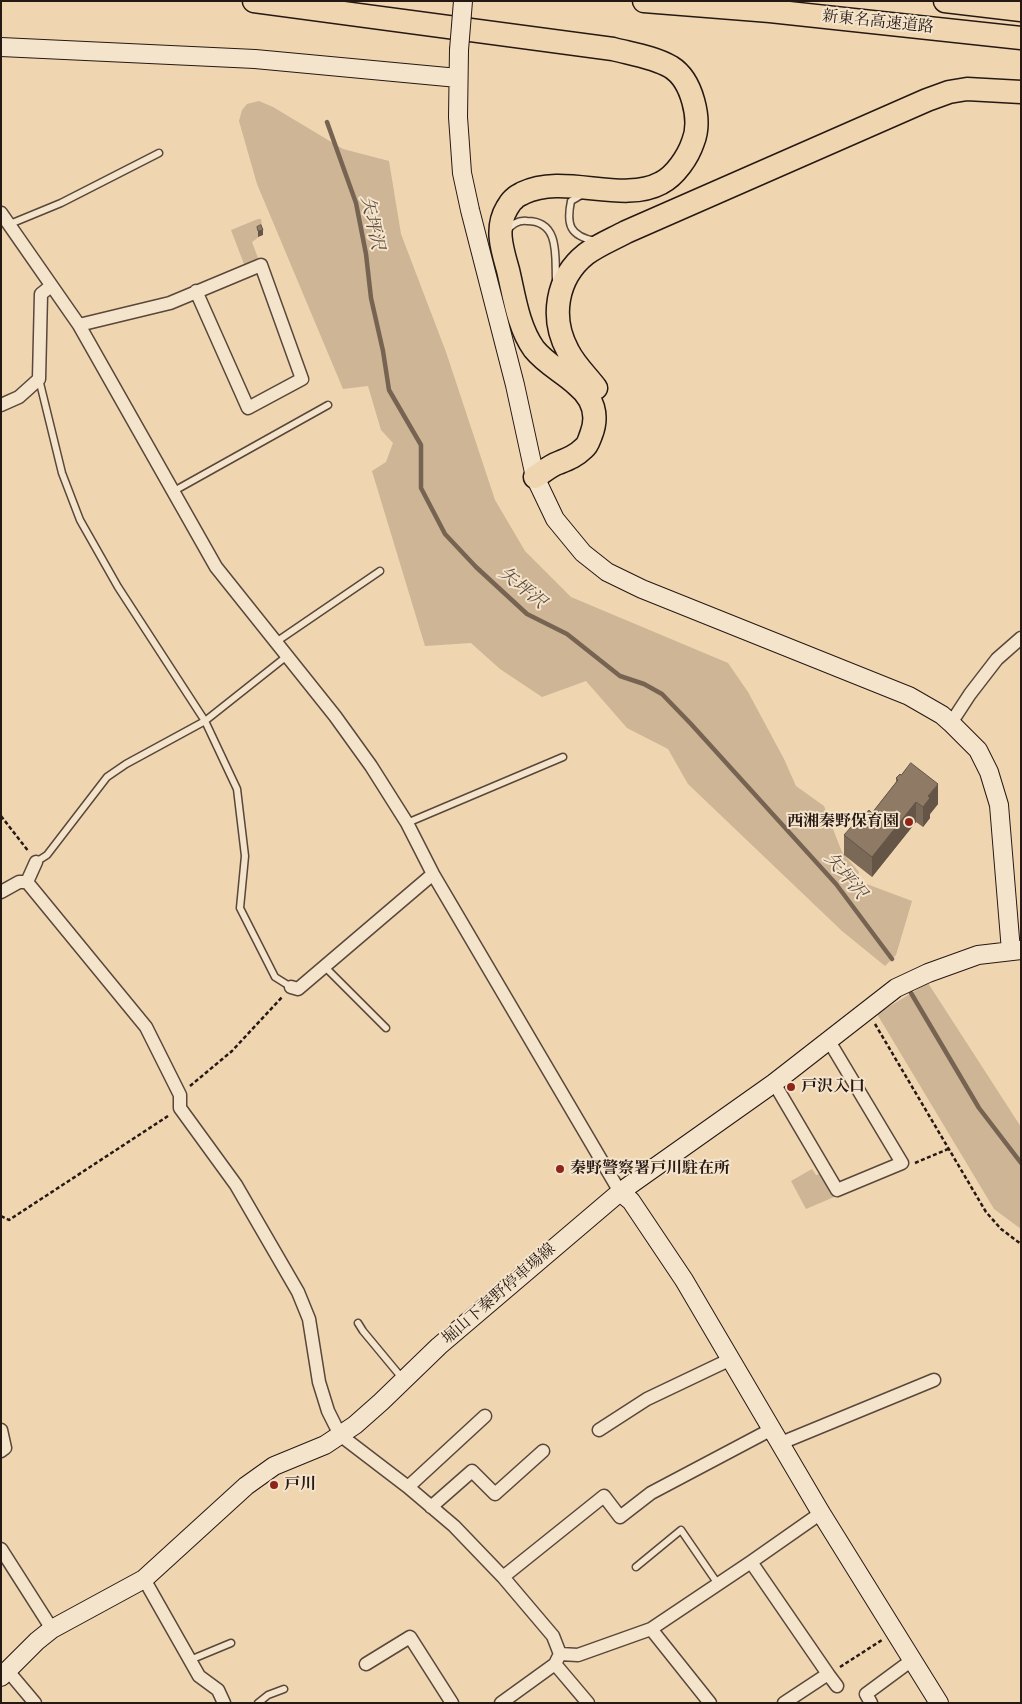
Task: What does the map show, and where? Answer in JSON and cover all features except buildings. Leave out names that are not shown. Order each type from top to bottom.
[{"type":"highway","points":[[254,1],[613,49],[656,60],[672,68],[687,84],[694,104],[696,124],[694,142],[676,172],[661,183],[641,190],[552,186],[533,189],[514,198],[499,230],[524,329],[533,347],[544,360],[577,384],[589,396],[595,412],[594,428],[586,447],[572,458],[557,463],[535,476]]},
{"type":"highway","name":"新東名高速道路","points":[[644,1],[770,11],[1021,38]]},
{"type":"highway","name":"新東名高速道路","points":[[945,1],[1021,10]]},
{"type":"highway","points":[[535,476],[562,472],[586,464],[600,447],[608,426],[608,414],[602,396],[577,365],[564,342],[558,322],[558,305],[564,284],[572,269],[588,253],[607,242],[942,94],[967,89],[1021,92]]},
{"type":"street","points":[[463,1],[458,78],[458,116],[462,173],[515,385],[535,476],[555,519],[583,553],[608,572],[651,593],[908,696],[942,715],[952,723],[978,750],[989,772],[999,805],[1016,950]]},
{"type":"street","points":[[1,47],[255,59],[458,78]]},
{"type":"street","points":[[1,213],[79,324],[216,567],[345,730],[371,766],[407,823],[433,874],[620,1192],[631,1201],[679,1272],[821,1513],[939,1703]]},
{"type":"street","points":[[79,324],[170,303],[196,291],[262,265],[302,379],[248,408],[196,291]]},
{"type":"street","points":[[1,405],[19,397],[39,379],[40,294],[51,286]]},
{"type":"street","points":[[952,723],[970,694],[997,659],[1021,638]]},
{"type":"street","points":[[27,882],[36,862]]},
{"type":"street","points":[[291,988],[298,989],[433,874]]},
{"type":"street","points":[[1,892],[18,882],[27,882]]},
{"type":"street","points":[[27,882],[146,1027],[180,1095],[180,1108],[236,1185],[298,1292],[309,1319],[319,1382],[328,1411],[340,1435],[408,1487],[454,1526],[503,1577],[553,1636],[557,1659],[588,1703]]},
{"type":"street","name":"堀山下秦野停車場線","points":[[5,1674],[37,1641],[52,1629],[144,1578],[246,1486],[274,1466],[325,1445],[355,1426],[439,1346],[620,1192],[774,1083],[896,988],[928,973],[978,955],[1016,950]]},
{"type":"street","points":[[774,1083],[837,1190],[902,1163],[829,1041]]},
{"type":"street","points":[[599,1430],[647,1399],[731,1359]]},
{"type":"street","points":[[503,1577],[604,1496],[620,1517],[650,1492],[776,1436],[934,1380]]},
{"type":"street","points":[[408,1487],[485,1416]]},
{"type":"street","points":[[1,1430],[5,1448],[1,1451]]},
{"type":"street","points":[[431,1507],[472,1471],[495,1494],[543,1451]]},
{"type":"street","points":[[501,1703],[557,1659],[578,1655],[651,1629],[821,1513]]},
{"type":"street","points":[[1,1549],[52,1629]]},
{"type":"street","points":[[751,1562],[837,1686]]},
{"type":"street","points":[[144,1578],[199,1676],[218,1690],[224,1703]]},
{"type":"street","points":[[651,1629],[710,1703]]},
{"type":"street","points":[[366,1664],[410,1637],[452,1703]]},
{"type":"street","points":[[871,1703],[866,1694],[912,1660]]},
{"type":"street","points":[[5,1674],[34,1703]]},
{"type":"street","points":[[784,1703],[828,1674]]},
{"type":"lane","points":[[10,224],[61,203],[159,153]]},
{"type":"lane","points":[[592,188],[571,201],[567,217],[571,227],[580,237],[593,241],[607,242]]},
{"type":"lane","points":[[502,248],[504,234],[511,225],[521,220],[534,221],[544,226],[554,238],[558,305]]},
{"type":"lane","points":[[39,379],[62,473],[80,520],[118,587],[205,721],[237,788],[245,856],[240,908],[275,976],[291,988]]},
{"type":"lane","points":[[174,491],[328,406]]},
{"type":"lane","points":[[276,642],[380,572]]},
{"type":"lane","points":[[36,862],[47,855],[107,777],[126,764],[205,721],[287,656]]},
{"type":"lane","points":[[407,823],[563,757]]},
{"type":"lane","points":[[325,967],[386,1028]]},
{"type":"lane","points":[[358,1323],[404,1380]]},
{"type":"lane","points":[[636,1567],[681,1530],[718,1584]]},
{"type":"lane","points":[[190,1660],[231,1643]]},
{"type":"lane","points":[[258,1703],[268,1695],[284,1689]]},
{"type":"path","points":[[1,816],[36,862]]},
{"type":"path","points":[[180,1095],[232,1050],[291,988]]},
{"type":"path","points":[[866,1010],[986,1212],[1000,1229],[1021,1244]]},
{"type":"path","points":[[1,1216],[9,1220],[180,1108]]},
{"type":"path","points":[[902,1163],[911,1165],[948,1149]]},
{"type":"path","points":[[828,1674],[895,1632]]},
{"type":"shaded area","points":[[259,101],[273,107],[343,149],[389,161],[401,234],[446,352],[495,500],[525,551],[571,597],[728,663],[748,692],[784,759],[796,786],[824,806],[842,852],[859,872],[856,880],[912,901],[896,955],[885,966],[842,931],[688,784],[668,749],[627,728],[586,681],[542,697],[500,669],[471,643],[425,646],[372,471],[386,462],[393,443],[381,430],[368,386],[343,389],[257,184],[239,121],[242,110],[247,104]]},
{"type":"shaded area","points":[[261,219],[263,234],[252,242],[258,258],[244,264],[231,230]]},
{"type":"shaded area","points":[[928,983],[1021,1127],[1021,1229],[994,1209],[877,1014]]},
{"type":"shaded area","points":[[812,1169],[816,1175],[820,1174],[834,1197],[806,1209],[791,1181]]},
{"type":"waterway","name":"矢坪沢","points":[[327,122],[356,203],[366,254],[371,298],[383,351],[389,390],[421,445],[421,488],[445,534],[476,567],[527,614],[567,634],[620,676],[644,684],[662,694],[836,884],[892,959]]},
{"type":"waterway","name":"矢坪沢","points":[[911,993],[979,1108],[1021,1163]]},
{"type":"place","name":"西湘秦野保育園","points":[[909,822]]},
{"type":"place","name":"戸沢入口","points":[[791,1087]]},
{"type":"place","name":"秦野警察署戸川駐在所","points":[[560,1169]]},
{"type":"place","name":"戸川","points":[[274,1485]]}]
